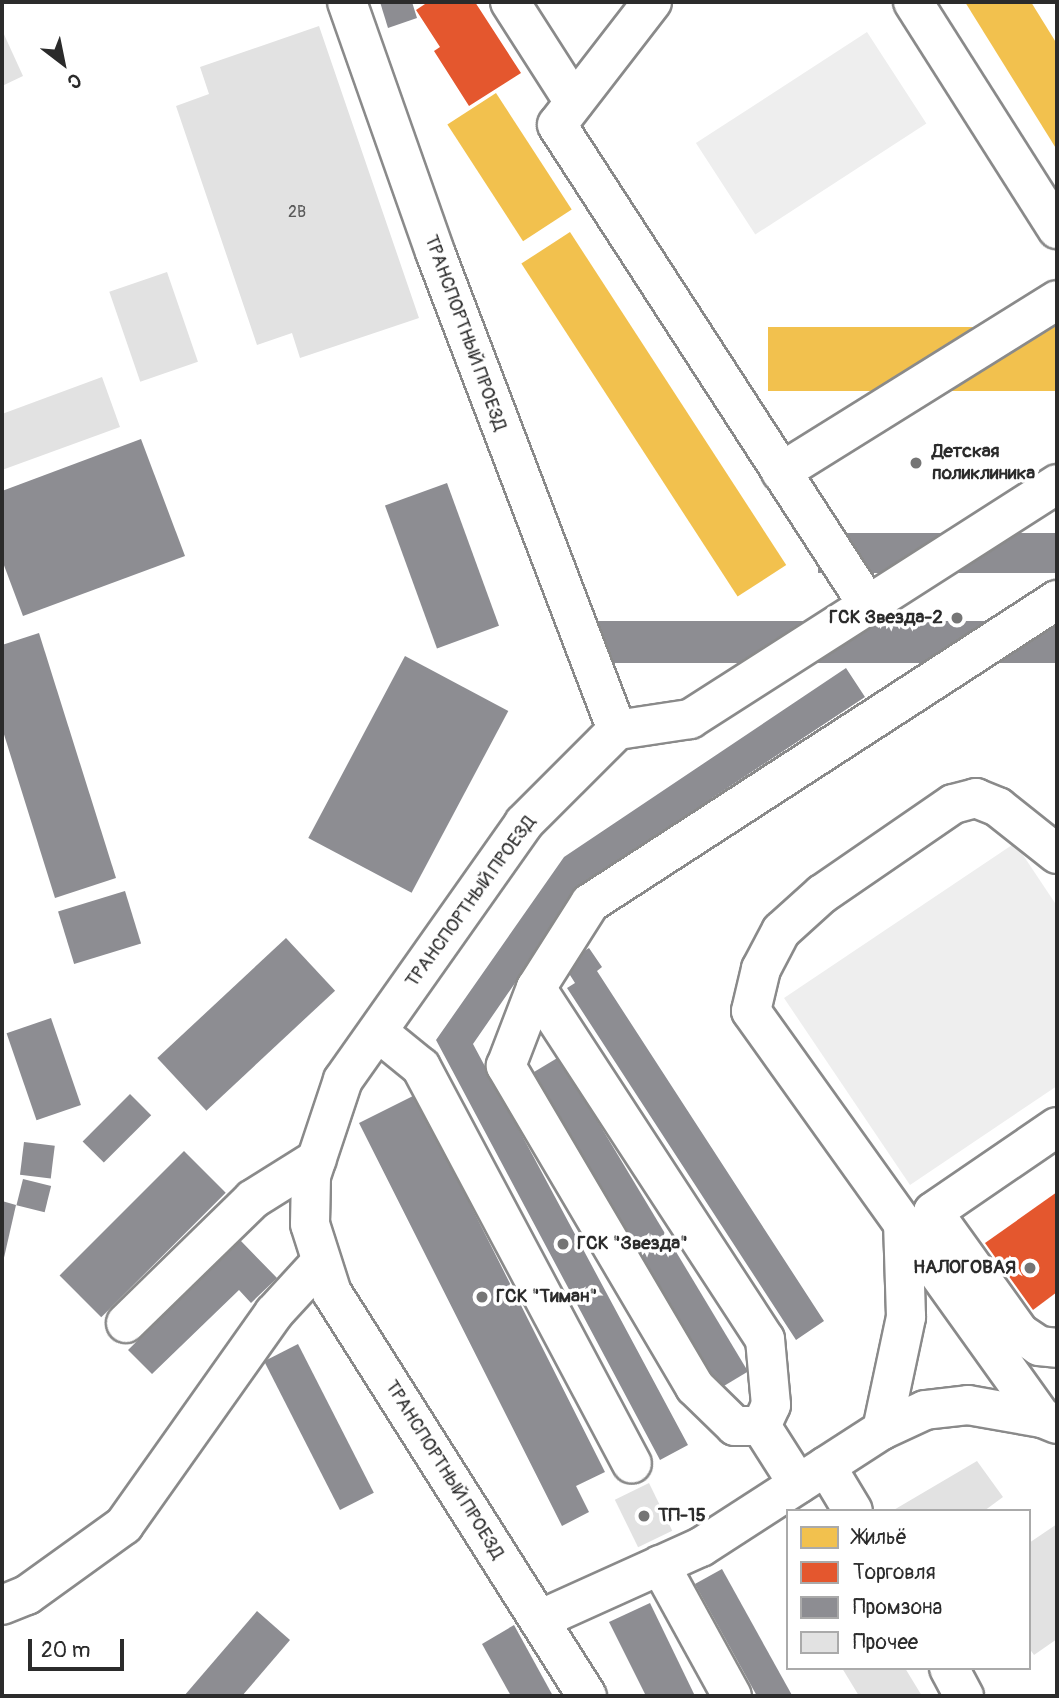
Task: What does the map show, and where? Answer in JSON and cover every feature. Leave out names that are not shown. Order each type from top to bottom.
[{"type":"street","name":"ТРАНСПОРТНЫЙ ПРОЕЗД","points":[[347,2],[444,277],[617,730],[524,823],[343,1080],[311,1177],[310,1224],[320,1263],[332,1293],[587,1696]]},
{"type":"street","points":[[510,2],[574,102]]},
{"type":"street","points":[[652,2],[557,125],[868,605]]},
{"type":"street","points":[[913,2],[1057,229]]},
{"type":"street","points":[[781,472],[1057,300]]},
{"type":"street","points":[[617,730],[690,719],[1057,484]]},
{"type":"street","points":[[851,1509],[761,1426],[735,1426],[695,1387],[506,1066],[536,988],[590,902],[1057,600]]},
{"type":"street","points":[[1049,1421],[903,1224],[751,1011],[761,969],[781,932],[822,894],[953,804],[976,798],[998,807],[1057,854]]},
{"type":"street","points":[[536,988],[765,1339],[771,1405],[761,1426]]},
{"type":"street","points":[[377,1032],[421,1067],[632,1463]]},
{"type":"street","points":[[1057,1126],[933,1212],[1020,1333],[1039,1346],[1057,1348]]},
{"type":"street","points":[[125,1323],[253,1199],[317,1159]]},
{"type":"street","points":[[882,1430],[906,1317],[903,1224]]},
{"type":"street","points":[[2,1605],[27,1594],[124,1525],[274,1313],[320,1263]]},
{"type":"street","points":[[539,1620],[701,1547],[882,1430],[925,1410],[968,1405],[1049,1421]]},
{"type":"street","points":[[660,1565],[732,1696]]},
{"type":"street","points":[[950,1670],[964,1696]]},
{"type":"shaded area","points":[[867,32],[926,123],[755,235],[696,143]]},
{"type":"shaded area","points":[[1015,843],[1057,906],[1057,1086],[910,1185],[784,998]]},
{"type":"building: Жильё","points":[[965,2],[1031,2],[1057,44],[1057,150]]},
{"type":"building: Жильё","points":[[496,93],[572,210],[523,241],[447,125]]},
{"type":"building: Жильё","points":[[570,232],[786,565],[738,597],[521,264]]},
{"type":"building: Жильё","points":[[768,327],[1057,327],[1057,391],[768,391]]},
{"type":"building: Торговля","points":[[428,2],[475,2],[521,73],[469,106],[434,51],[440,47],[416,10]]},
{"type":"building: Торговля","name":"НАЛОГОВАЯ","points":[[1057,1192],[1057,1292],[1033,1310],[985,1243]]},
{"type":"building: Промзона","points":[[380,2],[412,2],[417,18],[388,28]]},
{"type":"building: Промзона","points":[[141,439],[185,556],[23,616],[2,560],[2,491]]},
{"type":"building: Промзона","points":[[447,483],[499,626],[437,648],[385,506]]},
{"type":"building: Промзона","points":[[818,533],[1057,533],[1057,573],[818,573]]},
{"type":"building: Промзона","points":[[576,621],[1057,621],[1057,663],[576,663]]},
{"type":"building: Промзона","points":[[39,633],[116,878],[55,898],[2,728],[2,645]]},
{"type":"building: Промзона","points":[[405,656],[508,711],[412,893],[308,838]]},
{"type":"building: Промзона","name":"ГСК \"Звезда\"","points":[[846,668],[865,697],[584,883],[473,1044],[688,1445],[660,1460],[436,1040],[564,857]]},
{"type":"building: Промзона","points":[[125,891],[141,944],[74,964],[58,911]]},
{"type":"building: Промзона","points":[[286,938],[335,991],[206,1111],[157,1058]]},
{"type":"building: Промзона","points":[[589,948],[602,967],[597,971],[824,1321],[796,1340],[567,988],[575,983],[563,964]]},
{"type":"building: Промзона","points":[[51,1018],[81,1105],[37,1120],[7,1033]]},
{"type":"building: Промзона","name":"ГСК \"Звезда\"","points":[[559,1057],[748,1372],[719,1389],[530,1075]]},
{"type":"building: Промзона","points":[[130,1094],[151,1115],[104,1163],[83,1141]]},
{"type":"building: Промзона","name":"ГСК \"Тиман\"","points":[[415,1095],[605,1472],[576,1486],[589,1512],[562,1526],[359,1123]]},
{"type":"building: Промзона","points":[[24,1142],[55,1146],[51,1179],[20,1175]]},
{"type":"building: Промзона","points":[[184,1151],[226,1193],[101,1317],[60,1275]]},
{"type":"building: Промзона","points":[[23,1179],[51,1186],[45,1212],[16,1205]]},
{"type":"building: Промзона","points":[[2,1201],[16,1205],[3,1262],[2,1262]]},
{"type":"building: Промзона","points":[[240,1240],[277,1278],[251,1303],[239,1290],[152,1374],[128,1350]]},
{"type":"building: Промзона","points":[[298,1344],[374,1493],[340,1510],[264,1361]]},
{"type":"building: Промзона","points":[[722,1569],[792,1696],[757,1696],[695,1584]]},
{"type":"building: Промзона","points":[[650,1603],[695,1696],[646,1696],[609,1622]]},
{"type":"building: Промзона","points":[[257,1611],[290,1640],[242,1696],[184,1696]]},
{"type":"building: Промзона","points":[[514,1625],[553,1696],[511,1696],[482,1644]]},
{"type":"building: Прочее","points":[[319,26],[419,318],[300,358],[292,333],[257,345],[176,106],[209,94],[200,67]]},
{"type":"building: Прочее","points":[[2,30],[23,76],[2,86]]},
{"type":"building: Прочее","points":[[167,272],[198,362],[140,382],[109,292]]},
{"type":"building: Прочее","points":[[102,377],[120,427],[2,470],[2,414]]},
{"type":"building: Прочее","points":[[977,1461],[1003,1497],[987,1509],[895,1509]]},
{"type":"building: Прочее","name":"ТП-15","points":[[649,1483],[672,1531],[638,1547],[615,1500]]},
{"type":"building: Прочее","points":[[1057,1524],[1057,1639],[1034,1655],[1031,1651],[1031,1542]]},
{"type":"building: Прочее","points":[[843,1670],[906,1670],[922,1696],[859,1696]]},
{"type":"place","name":"Детская поликлиника","points":[[916,463]]},
{"type":"place","name":"ГСК Звезда-2","points":[[957,618]]},
{"type":"place","name":"ГСК \"Звезда\"","points":[[563,1244]]},
{"type":"place","name":"НАЛОГОВАЯ","points":[[1030,1268]]},
{"type":"place","name":"ГСК \"Тиман\"","points":[[482,1297]]},
{"type":"place","name":"ТП-15","points":[[644,1516]]}]
